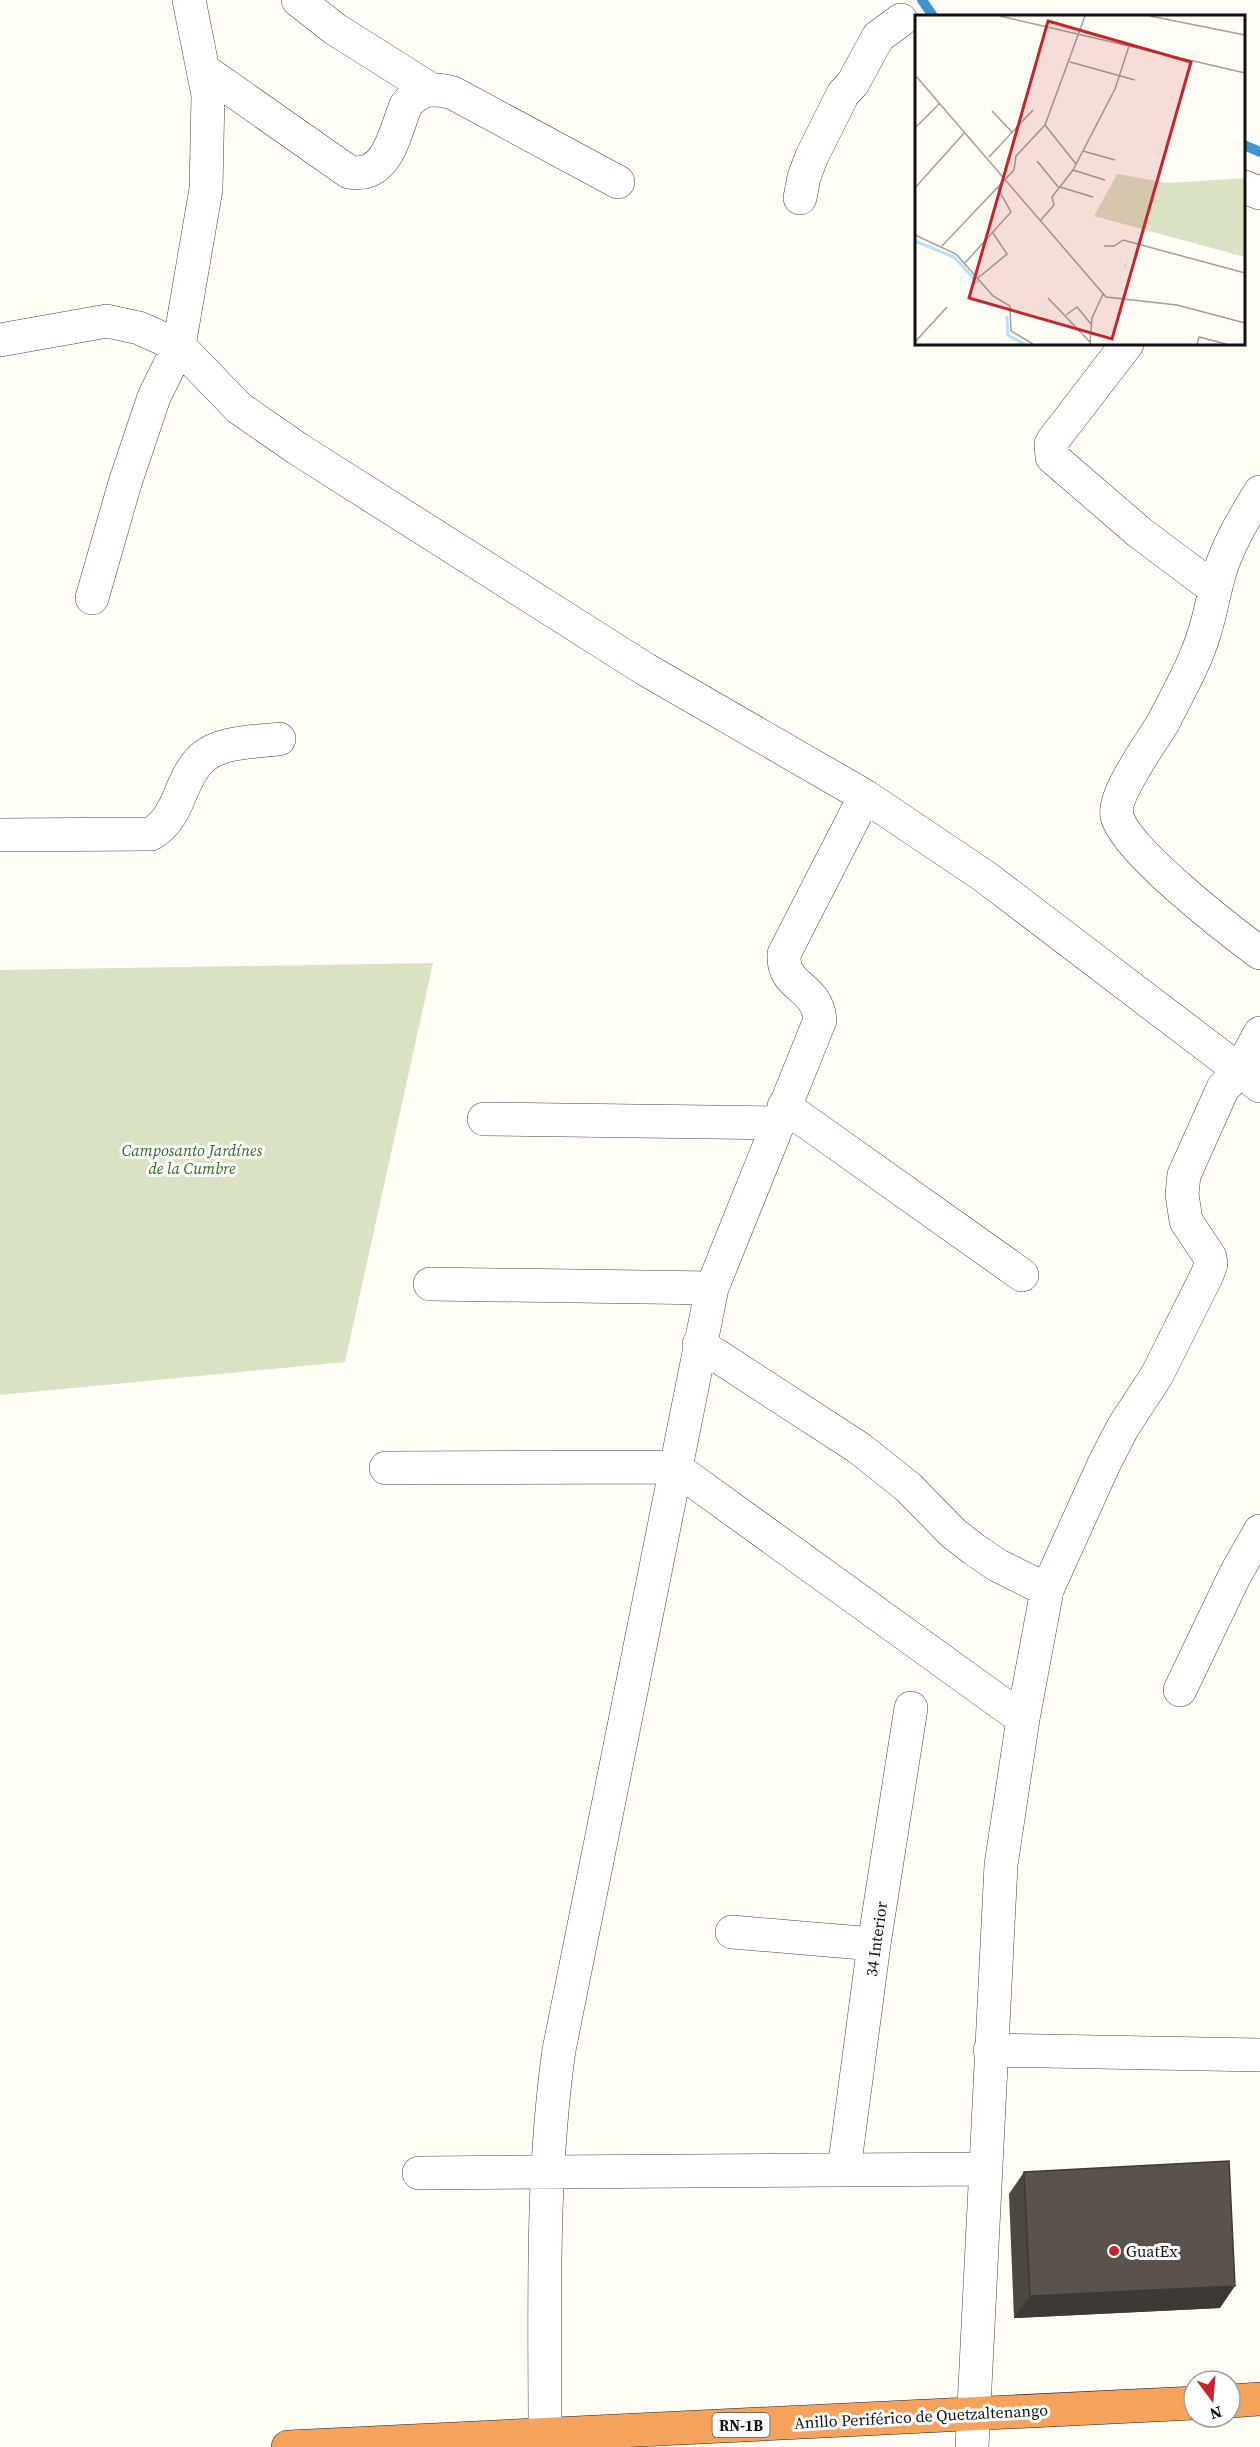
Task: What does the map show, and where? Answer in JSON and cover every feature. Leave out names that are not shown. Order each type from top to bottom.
[{"type":"highway","points":[[1242,2400],[1260,2399]]},
{"type":"highway","name":"Anillo Periférico de Quetzaltenango","points":[[288,2447],[1182,2404]]},
{"type":"street","points":[[92,598],[150,408],[179,346],[206,189],[210,122],[205,70],[189,0]]},
{"type":"street","points":[[298,0],[343,34],[430,89],[453,93],[618,182]]},
{"type":"street","points":[[800,198],[804,177],[812,156],[843,94],[863,67],[878,37],[903,20]]},
{"type":"street","points":[[205,70],[339,167],[358,174],[367,173],[382,164],[406,105],[412,97],[430,89]]},
{"type":"street","points":[[1245,187],[1260,193]]},
{"type":"street","points":[[0,340],[107,321],[139,328],[179,346],[216,388],[238,408],[298,449],[645,669],[865,795],[984,876],[1250,1079]]},
{"type":"street","points":[[1126,345],[1094,391],[1054,439],[1051,444],[1052,457],[1139,532],[1215,589]]},
{"type":"street","points":[[1260,492],[1230,545],[1215,589],[1204,634],[1189,670],[1142,760],[1120,791],[1116,809],[1121,827],[1130,839],[1162,871],[1260,953]]},
{"type":"street","points":[[0,835],[151,834],[166,824],[199,760],[214,751],[232,745],[279,739]]},
{"type":"street","points":[[545,2434],[547,2172],[550,2115],[559,2050],[674,1467],[712,1288],[820,1020],[819,1007],[814,998],[788,977],[783,965],[784,954],[865,795]]},
{"type":"street","points":[[1250,1079],[1260,1033]]},
{"type":"street","points":[[972,2447],[1001,1865],[1023,1719],[1047,1590],[1104,1464],[1123,1427],[1157,1375],[1207,1275],[1211,1264],[1210,1257],[1186,1221],[1183,1208],[1184,1175],[1223,1088],[1250,1079]]},
{"type":"street","points":[[484,1119],[781,1114],[1022,1275]]},
{"type":"street","points":[[430,1284],[712,1288]]},
{"type":"street","points":[[699,1344],[859,1448],[908,1487],[953,1533],[996,1565],[1047,1590]]},
{"type":"street","points":[[387,1468],[674,1467],[1023,1719]]},
{"type":"street","points":[[1180,1690],[1235,1575],[1260,1531]]},
{"type":"street","name":"34 Interior","points":[[844,2170],[874,1944],[911,1708]]},
{"type":"street","points":[[732,1932],[874,1944]]},
{"type":"street","points":[[990,2050],[1260,2055]]},
{"type":"street","points":[[419,2173],[986,2169]]},
{"type":"green space","name":"Camposanto Jardínes de la Cumbre","points":[[433,963],[345,1362],[0,1395],[0,970]]},
{"type":"building","name":"GuatEx","points":[[1229,2161],[1235,2286],[1030,2296],[1024,2172]]},
{"type":"waterway","points":[[922,0],[932,15]]},
{"type":"waterway","points":[[1245,145],[1260,152]]},
{"type":"place","name":"GuatEx","points":[[1114,2251]]}]
